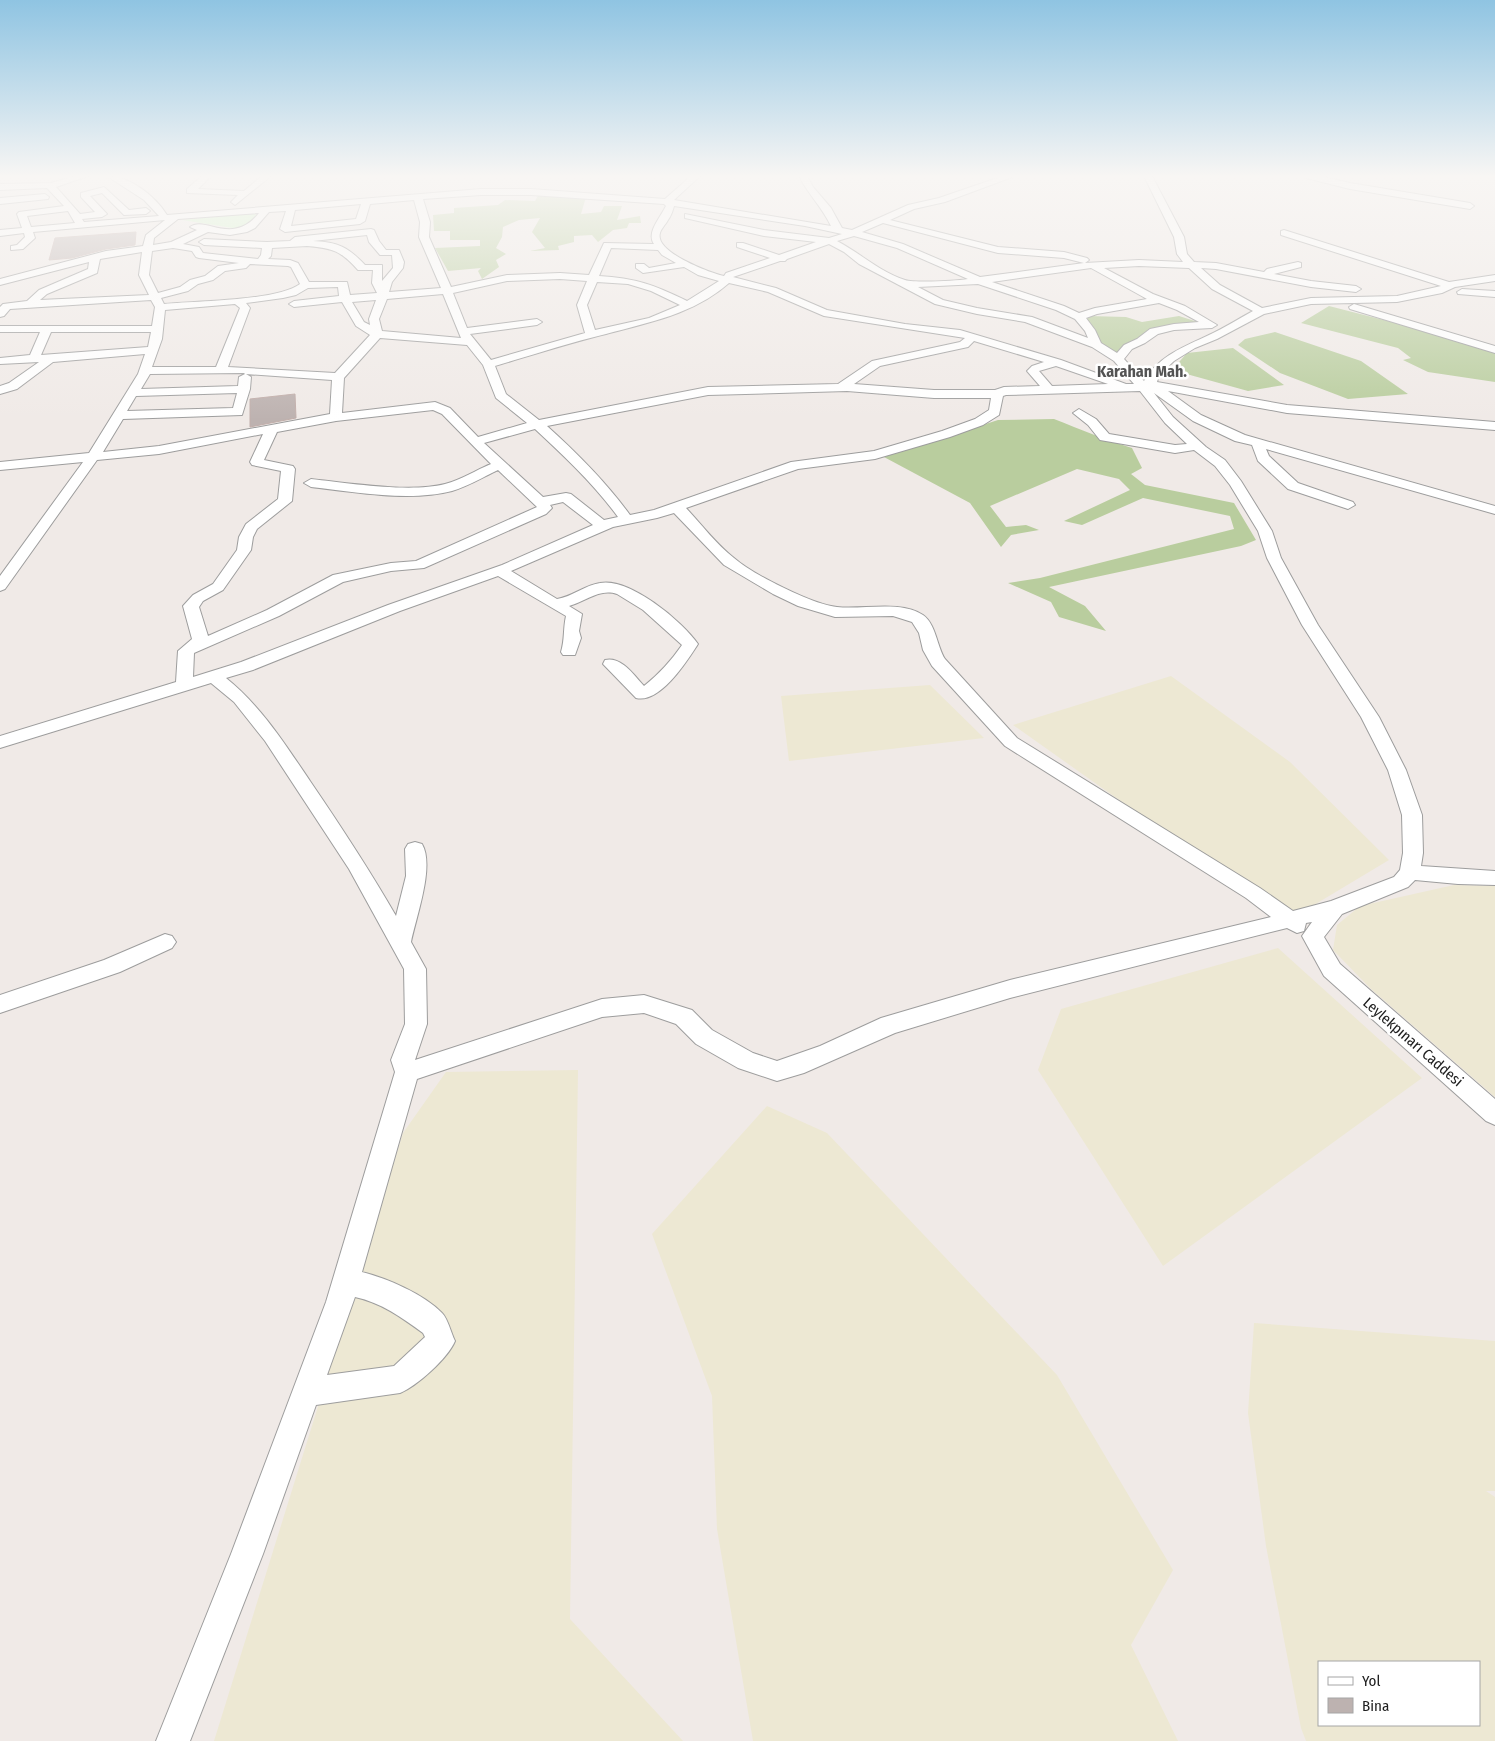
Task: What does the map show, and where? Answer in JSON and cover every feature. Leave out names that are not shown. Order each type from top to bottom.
[{"type":"street","points":[[10,257],[5,281],[93,257]]},
{"type":"street","points":[[30,304],[43,292],[93,271],[94,257]]},
{"type":"street","points":[[0,586],[93,457],[145,371],[157,329],[157,302],[144,275],[146,257]]},
{"type":"street","points":[[214,257],[247,262],[290,263],[295,265],[306,285]]},
{"type":"street","points":[[260,262],[265,257]]},
{"type":"street","points":[[352,257],[362,268],[378,267],[377,283],[383,296]]},
{"type":"street","points":[[377,334],[374,319],[386,282],[397,272],[398,257]]},
{"type":"street","points":[[433,257],[467,337],[489,364],[494,381],[503,398],[537,424],[571,455],[612,499],[627,520]]},
{"type":"street","points":[[595,334],[590,332],[582,305],[603,257]]},
{"type":"street","points":[[673,257],[702,273],[772,290],[824,313],[905,328],[946,331],[972,337],[1162,392],[1208,424],[1240,438],[1381,476],[1495,510]]},
{"type":"street","points":[[777,257],[782,259]]},
{"type":"street","points":[[489,364],[652,320],[687,305],[724,282],[726,278],[787,257]]},
{"type":"street","points":[[407,1072],[602,1008],[644,1004],[684,1017],[704,1037],[746,1061],[777,1071],[796,1066],[889,1025],[1000,992],[1335,908],[1402,882],[1410,872],[1413,853],[1412,815],[1397,770],[1370,717],[1310,625],[1274,558],[1265,531],[1250,505],[1220,463],[1197,446],[1170,420],[1118,359],[1096,344],[1061,333],[1028,319],[978,311],[939,302],[856,257]]},
{"type":"street","points":[[926,257],[980,281],[1060,308],[1079,317],[1090,330],[1096,344]]},
{"type":"street","points":[[1071,257],[1097,265],[1122,282],[1181,308],[1212,326]]},
{"type":"street","points":[[1185,257],[1216,287],[1261,311]]},
{"type":"street","points":[[1354,257],[1443,288]]},
{"type":"street","points":[[157,302],[184,290],[194,282],[209,278],[222,268],[242,266],[247,262]]},
{"type":"street","points":[[904,284],[980,281],[1040,271],[1139,263],[1216,266],[1337,288],[1443,288],[1495,294]]},
{"type":"street","points":[[658,278],[643,268],[687,264]]},
{"type":"street","points":[[1264,276],[1271,271],[1298,265]]},
{"type":"street","points":[[294,304],[446,291],[507,278],[560,276],[629,281],[655,289],[687,305]]},
{"type":"street","points":[[1142,386],[1170,359],[1191,346],[1261,311],[1311,301],[1374,301],[1495,278]]},
{"type":"street","points":[[0,289],[4,310],[30,304],[112,300],[157,302],[238,301],[281,295],[302,290],[306,285],[343,284],[345,299],[360,324],[377,334],[467,337],[537,322]]},
{"type":"street","points":[[430,292],[432,300],[446,309],[448,315]]},
{"type":"street","points":[[1079,317],[1094,311],[1161,300]]},
{"type":"street","points":[[1331,300],[1438,331],[1495,350]]},
{"type":"street","points":[[221,370],[245,308],[238,301]]},
{"type":"street","points":[[946,331],[978,311]]},
{"type":"street","points":[[0,329],[47,329],[95,325],[157,329]]},
{"type":"street","points":[[1118,359],[1128,347],[1141,341],[1154,331],[1174,326],[1235,325]]},
{"type":"street","points":[[34,358],[47,329]]},
{"type":"street","points":[[336,417],[338,376],[377,334]]},
{"type":"street","points":[[841,387],[876,363],[964,345],[972,337]]},
{"type":"street","points":[[0,361],[34,358],[50,359],[152,350]]},
{"type":"street","points":[[0,390],[13,386],[50,359]]},
{"type":"street","points":[[1049,390],[1033,371],[1036,368],[1057,362]]},
{"type":"street","points":[[145,371],[245,370],[338,376]]},
{"type":"street","points":[[119,415],[238,412],[244,388],[245,370]]},
{"type":"street","points":[[475,442],[537,424],[708,391],[841,387],[934,394],[996,394],[1004,391],[1142,386],[1287,409],[1495,426]]},
{"type":"street","points":[[132,393],[244,388]]},
{"type":"street","points":[[0,742],[247,666],[394,608],[500,571],[603,526],[657,514],[796,466],[875,455],[946,434],[979,422],[995,412],[996,394]]},
{"type":"street","points":[[0,466],[159,450],[336,417],[435,406],[446,411],[475,442],[508,471],[545,508],[419,565],[338,578],[273,613],[223,636],[186,650]]},
{"type":"street","points":[[1079,413],[1092,422],[1106,437],[1174,449],[1197,446]]},
{"type":"street","points":[[186,650],[201,641],[192,606],[198,598],[218,587],[244,550],[246,537],[252,527],[285,501],[288,468],[257,462],[257,456],[264,448],[272,430]]},
{"type":"street","points":[[1258,444],[1263,458],[1293,486],[1348,505]]},
{"type":"street","points":[[311,483],[380,489],[443,489],[462,483],[499,465]]},
{"type":"street","points":[[538,500],[543,502],[566,497],[603,526]]},
{"type":"street","points":[[677,507],[729,562],[795,599],[831,612],[895,611],[918,619],[927,633],[931,650],[938,662],[1011,742],[1253,893],[1313,936],[1335,908]]},
{"type":"street","points":[[500,571],[574,614],[571,631],[573,638],[568,652]]},
{"type":"street","points":[[554,604],[578,598],[603,586],[612,586],[637,599],[690,644],[673,671],[654,688],[642,694],[626,676],[611,664]]},
{"type":"street","points":[[184,686],[186,650]]},
{"type":"street","points":[[173,1741],[247,1554],[346,1281],[407,1072],[403,1060],[416,1024],[415,969],[357,865],[270,737],[240,698],[213,676]]},
{"type":"street","points":[[400,942],[416,876],[414,849]]},
{"type":"street","points":[[1410,872],[1458,877],[1495,878]]},
{"type":"street","name":"Leylekpınarı Caddesi","points":[[1313,936],[1332,970],[1495,1114]]},
{"type":"street","points":[[0,1004],[112,966],[165,942]]},
{"type":"street","points":[[306,1392],[400,1379],[441,1341],[433,1323],[405,1303],[378,1289],[346,1281]]},
{"type":"shaded area","points":[[1171,676],[1290,762],[1389,860],[1289,920],[1013,725]]},
{"type":"shaded area","points":[[930,685],[984,738],[789,761],[781,696]]},
{"type":"shaded area","points":[[1454,885],[1495,886],[1495,1097],[1371,989],[1333,950],[1337,925],[1360,906]]},
{"type":"shaded area","points":[[1278,948],[1422,1078],[1163,1266],[1038,1070],[1061,1009]]},
{"type":"shaded area","points":[[578,1070],[570,1619],[683,1741],[214,1741],[403,1133],[446,1072]]},
{"type":"shaded area","points":[[767,1106],[827,1133],[1057,1375],[1173,1570],[1131,1645],[1178,1741],[753,1741],[717,1529],[712,1396],[652,1234]]},
{"type":"shaded area","points":[[1254,1323],[1495,1341],[1495,1491],[1486,1491],[1495,1497],[1495,1741],[1306,1741],[1301,1728],[1266,1546],[1248,1413]]},
{"type":"green space","points":[[440,257],[501,257],[496,260],[499,267],[482,279],[478,271],[481,268],[448,271]]},
{"type":"green space","points":[[1329,306],[1415,328],[1495,353],[1495,382],[1428,372],[1403,360],[1411,358],[1398,348],[1301,323]]},
{"type":"green space","points":[[1179,316],[1198,322],[1160,331],[1133,341],[1124,346],[1120,358],[1096,345],[1079,317],[1126,317],[1142,322]]},
{"type":"green space","points":[[1275,332],[1361,361],[1408,394],[1348,399],[1280,373],[1238,345],[1245,339]]},
{"type":"green space","points":[[1233,348],[1284,385],[1248,391],[1172,370],[1187,353]]},
{"type":"green space","points":[[1054,419],[1132,448],[1142,468],[1131,474],[1145,485],[1234,503],[1256,540],[1241,546],[1049,587],[1085,606],[1106,631],[1059,617],[1051,602],[1008,583],[1040,578],[1234,529],[1230,516],[1143,498],[1082,525],[1064,521],[1130,490],[1119,479],[1077,469],[990,506],[1006,527],[1026,525],[1039,530],[1011,535],[1001,547],[970,503],[884,457],[998,420]]},
{"type":"building","points":[[50,257],[75,257],[72,258],[49,260]]},
{"type":"building","points":[[295,394],[296,418],[250,427],[250,399]]},
{"type":"district","name":"Karahan Mah.","points":[[1142,371]]}]
